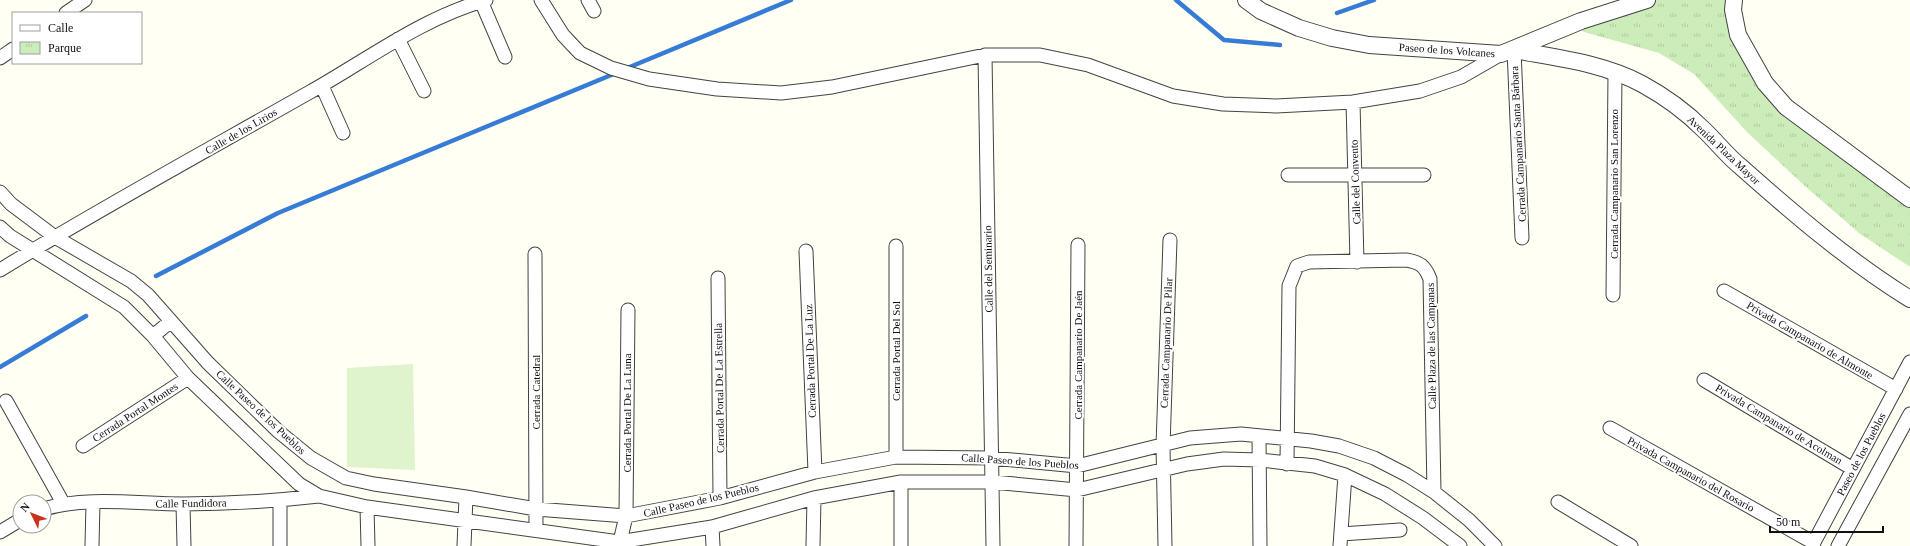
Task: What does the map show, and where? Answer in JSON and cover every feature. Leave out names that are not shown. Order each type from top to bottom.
[{"type":"street","points":[[67,12],[85,0]]},
{"type":"street","points":[[541,0],[563,35],[580,53],[611,68],[649,79],[717,89],[781,93],[832,87],[985,55],[1040,55],[1088,66],[1173,96],[1223,104],[1276,106],[1353,102],[1420,91],[1461,77],[1507,52]]},
{"type":"street","name":"Paseo de los Volcanes","points":[[1246,0],[1267,14],[1299,28],[1332,38],[1369,45],[1507,52],[1581,20],[1647,0]]},
{"type":"street","points":[[1734,0],[1733,10],[1738,35],[1765,83],[1786,106],[1910,199]]},
{"type":"street","points":[[484,1],[505,57]]},
{"type":"street","name":"Calle de los Lirios","points":[[0,270],[322,86],[398,39],[440,18],[484,1]]},
{"type":"street","points":[[398,39],[424,91]]},
{"type":"street","points":[[0,58],[12,50]]},
{"type":"street","name":"Avenida Plaza Mayor","points":[[1507,52],[1581,63],[1614,72],[1641,84],[1668,100],[1702,128],[1740,166],[1818,233],[1910,299]]},
{"type":"street","name":"Cerrada Campanario Santa Bárbara","points":[[1507,52],[1522,238]]},
{"type":"street","name":"Calle del Seminario","points":[[985,55],[993,546]]},
{"type":"street","name":"Cerrada Campanario San Lorenzo","points":[[1613,295],[1614,72]]},
{"type":"street","points":[[322,86],[344,133]]},
{"type":"street","name":"Calle del Convento","points":[[1353,102],[1357,262]]},
{"type":"street","points":[[1288,175],[1424,175]]},
{"type":"street","name":"Calle Paseo de los Pueblos","points":[[0,192],[11,204],[56,237],[131,281],[148,295],[244,400],[311,458],[346,478],[374,484],[536,509],[626,516],[720,498],[815,472],[896,457],[991,458],[1077,466],[1163,446],[1190,438],[1242,434],[1286,437],[1339,446],[1374,458],[1407,475],[1434,492],[1469,520],[1496,546]]},
{"type":"street","name":"Calle Paseo de los Pueblos","points":[[0,227],[31,251],[124,308],[153,336],[188,378],[299,484],[319,496],[367,506],[464,521],[536,530],[619,544],[712,527],[814,498],[901,482],[993,482],[1077,490],[1164,471],[1188,464],[1224,459],[1260,460],[1315,466],[1344,474],[1384,494],[1422,518],[1460,546]]},
{"type":"street","name":"Cerrada Campanario De Pilar","points":[[1165,546],[1163,446],[1170,240]]},
{"type":"street","name":"Cerrada Campanario De Jaén","points":[[1076,546],[1078,244]]},
{"type":"street","name":"Cerrada Portal Del Sol","points":[[896,246],[896,457]]},
{"type":"street","name":"Cerrada Portal De La Luz","points":[[806,251],[815,472]]},
{"type":"street","name":"Cerrada Catedral","points":[[535,254],[536,530]]},
{"type":"street","name":"Calle Plaza de las Campanas","points":[[1287,464],[1288,286],[1291,276],[1297,266],[1309,262],[1406,260],[1419,262],[1426,269],[1430,279],[1434,492]]},
{"type":"street","name":"Cerrada Portal De La Estrella","points":[[718,278],[720,498]]},
{"type":"street","name":"Privada Campanario de Almonte","points":[[1724,291],[1896,389]]},
{"type":"street","name":"Cerrada Portal De La Luna","points":[[619,544],[626,516],[628,310]]},
{"type":"street","points":[[153,336],[171,321]]},
{"type":"street","name":"Paseo de los Pueblos","points":[[1813,544],[1910,362]]},
{"type":"street","name":"Cerrada Portal Montes","points":[[83,446],[188,378]]},
{"type":"street","name":"Privada Campanario de Acolman","points":[[1704,380],[1853,469]]},
{"type":"street","points":[[6,401],[63,503]]},
{"type":"street","points":[[1838,546],[1910,414]]},
{"type":"street","name":"Privada Campanario del Rosario","points":[[1610,428],[1813,544]]},
{"type":"street","points":[[1259,436],[1260,546]]},
{"type":"street","points":[[1344,474],[1340,540],[1400,530]]},
{"type":"street","points":[[901,482],[901,546]]},
{"type":"street","name":"Calle Fundidora","points":[[52,506],[63,503],[183,504],[280,500],[319,496]]},
{"type":"street","points":[[464,546],[466,497]]},
{"type":"street","points":[[813,546],[814,498]]},
{"type":"street","points":[[280,500],[280,546]]},
{"type":"street","points":[[1558,502],[1631,546]]},
{"type":"street","points":[[92,546],[93,503]]},
{"type":"street","points":[[183,504],[184,546]]},
{"type":"street","points":[[367,506],[368,546]]},
{"type":"street","points":[[0,532],[12,525]]},
{"type":"street","points":[[712,527],[712,546]]},
{"type":"green space","points":[[1638,0],[1728,0],[1753,63],[1823,130],[1910,194],[1910,267],[1859,233],[1806,187],[1747,132],[1694,74],[1659,53],[1584,32],[1579,28]]},
{"type":"green space","points":[[413,364],[415,470],[347,467],[347,368]]},
{"type":"waterway","points":[[625,69],[791,0]]},
{"type":"waterway","points":[[1176,0],[1224,40],[1280,45]]},
{"type":"waterway","points":[[1337,13],[1374,0]]},
{"type":"waterway","points":[[156,276],[278,213],[616,73]]},
{"type":"waterway","points":[[0,367],[86,316]]}]
